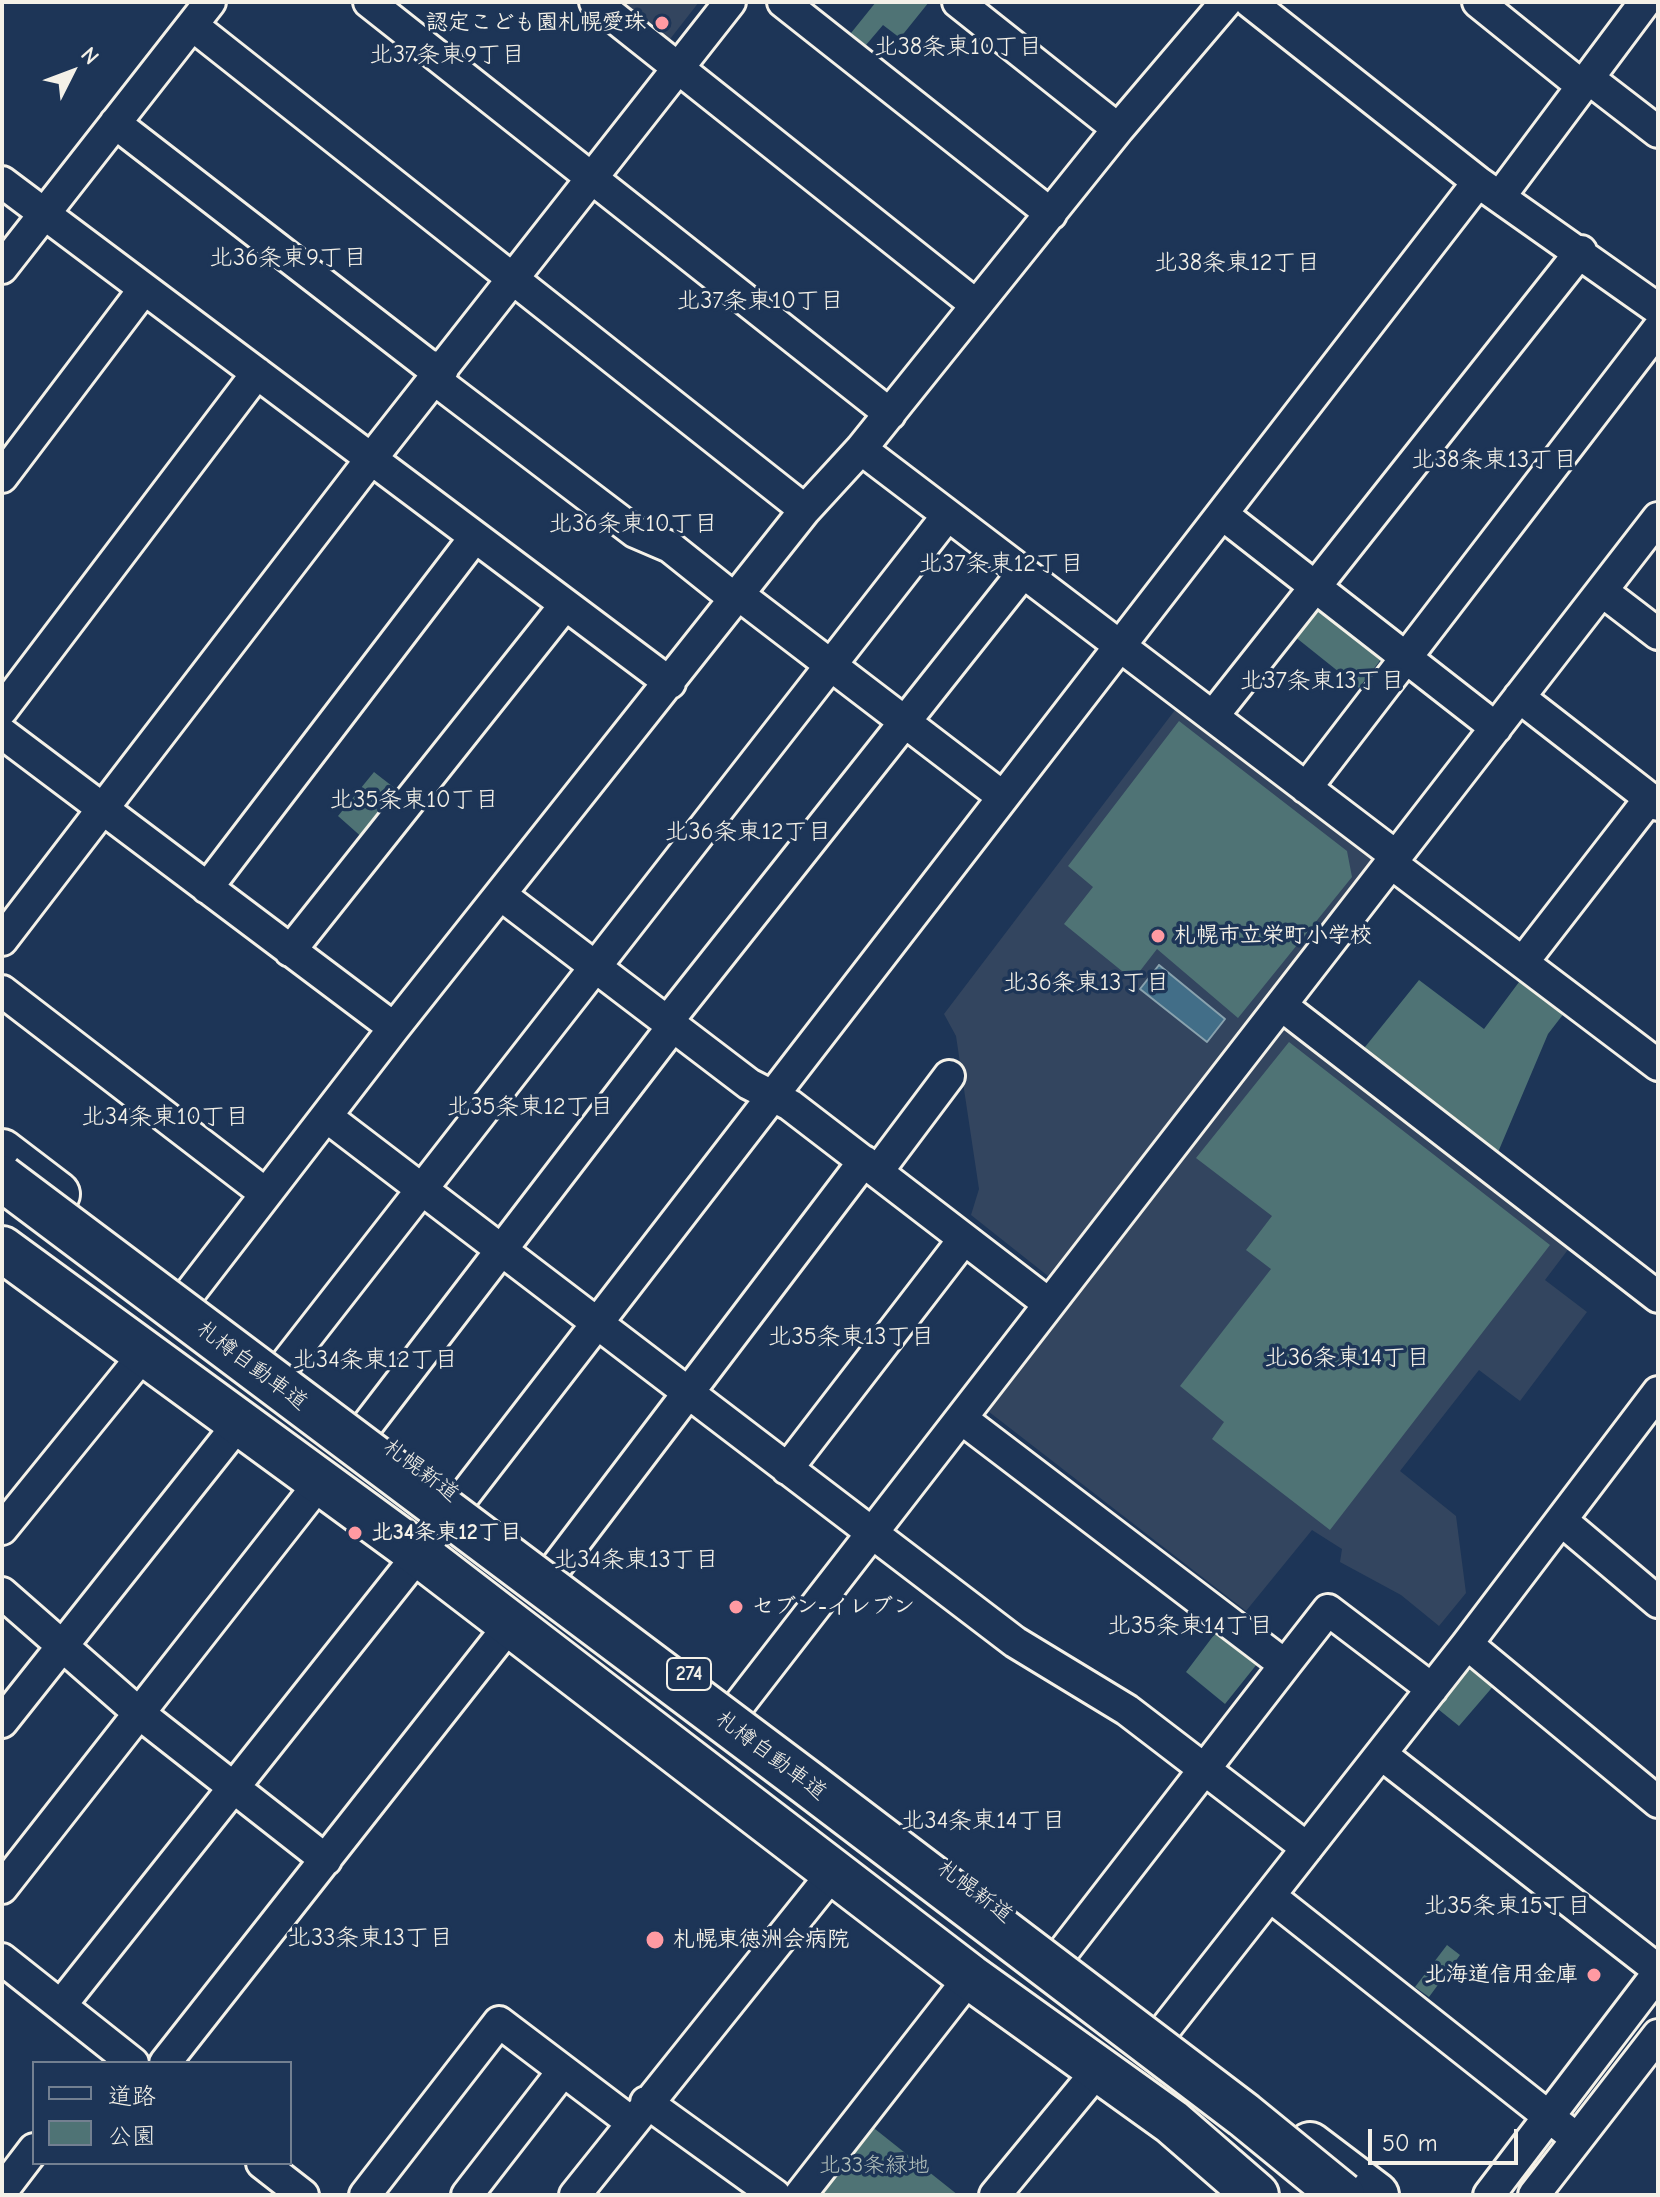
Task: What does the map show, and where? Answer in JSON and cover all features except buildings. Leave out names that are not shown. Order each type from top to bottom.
[{"type":"highway","name":"札幌新道","points":[[2,1152],[1376,2195]]},
{"type":"highway","name":"札樽自動車道","points":[[2,1178],[819,1791],[1244,2115],[1342,2195]]},
{"type":"highway","name":"札樽自動車道","points":[[2,1214],[956,1930],[1295,2195]]},
{"type":"highway","points":[[2,1249],[419,1554],[970,1977],[1172,2122],[1256,2195]]},
{"type":"street","points":[[369,2],[890,414]]},
{"type":"street","points":[[595,2],[976,305]]},
{"type":"street","points":[[2,940],[371,459],[730,2]]},
{"type":"street","points":[[783,2],[1051,214]]},
{"type":"street","points":[[958,2],[1118,129]]},
{"type":"street","points":[[1250,2],[1489,188],[1658,309]]},
{"type":"street","points":[[1478,2],[1658,132]]},
{"type":"street","points":[[61,2005],[419,1554],[1222,514],[1489,188],[1585,82],[1645,2]]},
{"type":"street","points":[[189,1294],[394,1028],[805,510],[890,414],[1214,6]]},
{"type":"street","points":[[2,268],[201,14],[514,280],[805,510]]},
{"type":"street","points":[[115,123],[428,365],[635,532],[670,547],[1003,797]]},
{"type":"street","points":[[2,182],[670,683]]},
{"type":"street","points":[[1213,716],[1581,251]]},
{"type":"street","points":[[2,477],[144,289]]},
{"type":"street","points":[[1306,788],[1658,329]]},
{"type":"street","points":[[2,710],[257,373]]},
{"type":"street","points":[[861,449],[1213,716],[1658,1065]]},
{"type":"street","points":[[1222,514],[1496,728]]},
{"type":"street","points":[[284,1366],[947,516]]},
{"type":"street","points":[[735,1710],[874,1535],[1049,1304],[1658,518]]},
{"type":"street","points":[[207,888],[475,537]]},
{"type":"street","points":[[365,1428],[903,721],[1022,574]]},
{"type":"street","points":[[1602,591],[1658,634]]},
{"type":"street","points":[[290,951],[565,605]]},
{"type":"street","points":[[1519,697],[1654,802],[1523,962]]},
{"type":"street","points":[[2,733],[394,1028]]},
{"type":"street","points":[[501,895],[749,1084],[790,1105],[1049,1304]]},
{"type":"street","points":[[2,991],[266,1194]]},
{"type":"street","points":[[1281,1005],[1658,1297]]},
{"type":"street","points":[[553,1571],[687,1392],[870,1167],[949,1076]]},
{"type":"street","points":[[327,1117],[1015,1642],[1127,1710],[1205,1766],[1307,1848]]},
{"type":"street","points":[[787,1469],[964,1239]]},
{"type":"street","points":[[4,1523],[144,1354]]},
{"type":"street","points":[[1161,2034],[1561,1520],[1649,1424],[1658,1392]]},
{"type":"street","points":[[962,1419],[1285,1665]]},
{"type":"street","points":[[2,1722],[240,1422]]},
{"type":"street","points":[[2,1888],[321,1481]]},
{"type":"street","points":[[1561,1520],[1658,1602]]},
{"type":"street","points":[[2,1593],[64,1644],[140,1714],[326,1860]]},
{"type":"street","points":[[1059,1957],[1328,1610],[1432,1689]]},
{"type":"street","points":[[167,2061],[509,1626]]},
{"type":"street","points":[[1467,1644],[1658,1802]]},
{"type":"street","points":[[1381,1754],[1658,1972],[1489,2195]]},
{"type":"street","points":[[575,2195],[833,1873]]},
{"type":"street","points":[[1270,1896],[1577,2139]]},
{"type":"street","points":[[2,1959],[61,2005],[115,2057]]},
{"type":"street","points":[[800,2195],[970,1977]]},
{"type":"street","points":[[365,2195],[499,2022],[563,2071],[639,2112],[775,2195]]},
{"type":"street","points":[[1534,2195],[1657,2037]]},
{"type":"street","points":[[995,2195],[1098,2070]]},
{"type":"street","points":[[467,2195],[563,2071]]},
{"type":"street","points":[[2,2191],[32,2152]]},
{"type":"street","points":[[265,2165],[303,2195]]},
{"type":"shaded area","name":"認定こども園札幌愛珠","points":[[614,2],[699,2],[667,43]]},
{"type":"shaded area","name":"札幌市立栄町小学校","points":[[1178,706],[1375,858],[1048,1276],[971,1215],[979,1189],[956,1036],[944,1014]]},
{"type":"shaded area","points":[[1159,965],[1225,1019],[1207,1042],[1140,989]]},
{"type":"shaded area","points":[[1284,1021],[1570,1247],[1545,1280],[1587,1312],[1520,1401],[1479,1370],[1400,1471],[1456,1516],[1466,1593],[1439,1626],[1401,1595],[1340,1562],[1342,1549],[1312,1530],[1246,1611],[984,1408]]},
{"type":"green space","points":[[876,2],[929,2],[900,38],[883,25],[866,45],[851,33]]},
{"type":"green space","points":[[1316,600],[1385,654],[1359,688],[1289,632]]},
{"type":"green space","points":[[1179,721],[1347,851],[1352,877],[1238,1018],[1157,949],[1133,980],[1064,924],[1093,887],[1068,866]]},
{"type":"green space","points":[[374,772],[401,793],[364,839],[338,816]]},
{"type":"green space","points":[[1525,974],[1568,1008],[1548,1034],[1496,1157],[1361,1052],[1419,980],[1484,1029]]},
{"type":"green space","points":[[1289,1042],[1550,1245],[1330,1530],[1212,1439],[1224,1422],[1180,1386],[1271,1269],[1246,1250],[1272,1216],[1196,1158]]},
{"type":"green space","points":[[1220,1627],[1261,1659],[1225,1704],[1186,1672]]},
{"type":"green space","points":[[1477,1668],[1496,1683],[1459,1726],[1433,1705],[1461,1673]]},
{"type":"green space","points":[[1447,1945],[1460,1955],[1429,1997],[1415,1987]]},
{"type":"green space","name":"北33条緑地","points":[[870,2125],[958,2195],[815,2195]]},
{"type":"place","name":"認定こども園札幌愛珠","points":[[662,23]]},
{"type":"place","name":"札幌市立栄町小学校","points":[[1158,936]]},
{"type":"place","name":"北34条東12丁目","points":[[355,1533]]},
{"type":"place","name":"セブン-イレブン","points":[[736,1607]]},
{"type":"place","name":"札幌東徳洲会病院","points":[[655,1940]]},
{"type":"place","name":"北海道信用金庫","points":[[1594,1975]]},
{"type":"district","name":"北38条東10丁目","points":[[958,47]]},
{"type":"district","name":"北37条東9丁目","points":[[447,55]]},
{"type":"district","name":"北36条東9丁目","points":[[288,258]]},
{"type":"district","name":"北38条東12丁目","points":[[1237,263]]},
{"type":"district","name":"北37条東10丁目","points":[[760,301]]},
{"type":"district","name":"北38条東13丁目","points":[[1494,460]]},
{"type":"district","name":"北36条東10丁目","points":[[633,524]]},
{"type":"district","name":"北37条東12丁目","points":[[1001,564]]},
{"type":"district","name":"北37条東13丁目","points":[[1322,681]]},
{"type":"district","name":"北35条東10丁目","points":[[414,800]]},
{"type":"district","name":"北36条東12丁目","points":[[748,832]]},
{"type":"district","name":"北36条東13丁目","points":[[1086,983]]},
{"type":"district","name":"北35条東12丁目","points":[[530,1107]]},
{"type":"district","name":"北34条東10丁目","points":[[165,1117]]},
{"type":"district","name":"北35条東13丁目","points":[[851,1337]]},
{"type":"district","name":"北36条東14丁目","points":[[1347,1358]]},
{"type":"district","name":"北34条東12丁目","points":[[375,1360]]},
{"type":"district","name":"北34条東13丁目","points":[[636,1560]]},
{"type":"district","name":"北35条東14丁目","points":[[1190,1626]]},
{"type":"district","name":"北34条東14丁目","points":[[983,1821]]},
{"type":"district","name":"北35条東15丁目","points":[[1507,1906]]},
{"type":"district","name":"北33条東13丁目","points":[[370,1938]]}]
